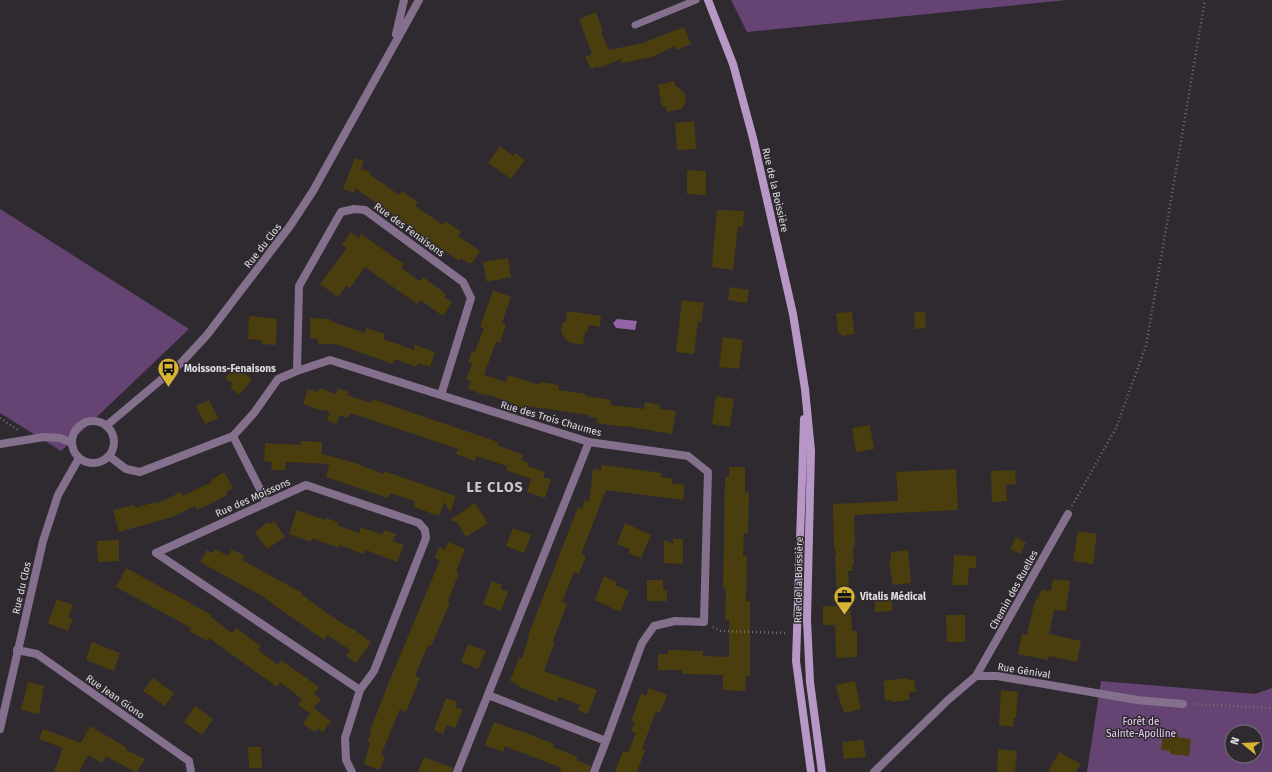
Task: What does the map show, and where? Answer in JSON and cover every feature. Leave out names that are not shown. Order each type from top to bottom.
[{"type":"main road","name":"Rue de la Boissière","points":[[708,0],[733,64],[753,138],[793,314],[805,389],[812,450],[807,620],[810,682],[822,772]]},
{"type":"main road","name":"Rue de la Boissière","points":[[805,389],[796,661],[811,772]]},
{"type":"street","name":"Rue du Clos","points":[[394,45],[404,0]]},
{"type":"street","name":"Rue du Clos","points":[[106,426],[182,363],[206,335],[290,226],[313,191],[419,0]]},
{"type":"street","name":"Rue des Fenaisons","points":[[297,371],[299,286],[341,212],[354,209],[365,210],[463,282],[471,298],[441,395]]},
{"type":"street","name":"Rue des Trois Chaumes","points":[[109,456],[126,469],[140,472],[233,436],[254,413],[278,379],[330,360],[589,442],[688,456],[708,472],[704,622]]},
{"type":"street","points":[[91,421],[99,422],[106,426],[110,431],[114,443],[109,456],[98,462],[85,462],[73,448],[73,435],[77,428],[84,423],[91,421]]},
{"type":"street","points":[[233,436],[267,503]]},
{"type":"street","points":[[0,444],[44,437],[60,438],[72,443]]},
{"type":"street","points":[[457,772],[589,442]]},
{"type":"street","name":"Rue du Clos","points":[[0,729],[43,541],[58,495],[80,458]]},
{"type":"street","name":"Rue des Moissons","points":[[352,772],[346,760],[345,738],[360,690],[374,671],[426,538],[426,530],[418,523],[306,485],[156,553],[360,690]]},
{"type":"street","name":"Chemin des Ruelles","points":[[976,676],[1068,514]]},
{"type":"street","points":[[594,772],[642,643],[654,626],[676,621],[704,622]]},
{"type":"street","name":"Rue Jean Giono","points":[[17,650],[37,654],[87,689],[189,761],[191,772]]},
{"type":"street","points":[[874,772],[948,700],[976,676]]},
{"type":"street","name":"Rue Génival","points":[[976,676],[997,676],[1119,700],[1183,704]]},
{"type":"street","points":[[488,695],[606,740]]},
{"type":"lane","points":[[635,25],[696,0]]},
{"type":"path","points":[[1068,514],[1116,428],[1146,346],[1206,0]]},
{"type":"path","points":[[0,418],[32,439]]},
{"type":"path","points":[[704,622],[722,631],[789,633],[789,640]]},
{"type":"path","points":[[1183,704],[1272,708]]},
{"type":"green space","points":[[731,0],[1067,0],[747,32]]},
{"type":"green space","points":[[0,209],[189,329],[61,451],[0,413]]},
{"type":"green space","name":"Forêt de Sainte-Apolline","points":[[1101,681],[1255,694],[1272,688],[1272,772],[1087,772]]},
{"type":"shaded area","points":[[617,319],[637,321],[635,330],[616,328],[613,323]]},
{"type":"building","points":[[596,12],[603,31],[601,32],[609,50],[643,43],[684,27],[691,44],[676,50],[675,46],[652,57],[622,63],[621,59],[599,68],[598,66],[591,69],[585,57],[592,54],[579,19]]},
{"type":"building","points":[[674,81],[676,86],[685,93],[686,100],[682,109],[667,112],[666,106],[662,107],[658,85]]},
{"type":"building","points":[[694,121],[696,149],[677,150],[675,123]]},
{"type":"building","points":[[500,146],[513,156],[515,153],[525,160],[511,179],[488,163]]},
{"type":"building","points":[[355,158],[364,161],[361,169],[370,172],[369,174],[399,195],[402,191],[418,202],[415,206],[443,225],[446,221],[461,232],[458,236],[480,251],[472,263],[468,263],[461,258],[459,261],[355,188],[354,193],[343,189]]},
{"type":"building","points":[[687,170],[706,171],[706,195],[687,194]]},
{"type":"building","points":[[717,210],[744,211],[743,227],[738,226],[733,270],[712,267]]},
{"type":"building","points":[[351,232],[359,238],[361,234],[404,264],[401,268],[420,281],[423,277],[446,294],[444,297],[452,302],[443,316],[420,300],[417,304],[365,267],[350,288],[346,286],[338,297],[320,284],[347,248],[342,245]]},
{"type":"building","points":[[508,258],[511,277],[487,282],[483,262]]},
{"type":"building","points":[[730,287],[749,290],[747,303],[728,300]]},
{"type":"building","points":[[493,290],[511,297],[502,323],[506,324],[500,343],[496,342],[484,375],[506,382],[508,375],[540,385],[540,382],[559,385],[558,390],[586,394],[586,396],[611,400],[610,405],[644,409],[645,402],[660,405],[660,409],[676,411],[672,434],[597,423],[597,418],[589,417],[589,415],[527,406],[526,409],[487,394],[487,396],[468,389],[471,381],[466,380],[472,363],[468,362],[472,351],[475,352],[484,328],[480,327]]},
{"type":"building","points":[[682,300],[704,303],[701,322],[698,321],[694,354],[676,352]]},
{"type":"building","points":[[567,311],[601,316],[600,327],[589,325],[588,331],[585,331],[583,345],[568,342],[561,332],[562,324],[566,321]]},
{"type":"building","points":[[852,312],[854,334],[841,336],[841,333],[838,333],[836,313]]},
{"type":"building","points":[[914,312],[925,312],[926,328],[915,329]]},
{"type":"building","points":[[249,316],[277,319],[276,345],[262,344],[262,340],[248,339]]},
{"type":"building","points":[[310,318],[330,319],[330,321],[365,333],[366,328],[385,334],[383,339],[414,350],[415,345],[435,352],[430,367],[418,363],[417,367],[394,359],[393,364],[336,344],[318,344],[318,339],[310,338]]},
{"type":"building","points":[[723,337],[743,340],[739,369],[719,367]]},
{"type":"building","points":[[236,366],[252,380],[239,395],[230,387],[233,384],[225,378]]},
{"type":"building","points":[[319,388],[336,394],[338,388],[349,392],[347,395],[371,403],[372,399],[498,442],[497,445],[523,455],[521,460],[529,463],[528,466],[545,472],[543,477],[551,479],[545,498],[527,492],[531,479],[506,470],[507,466],[476,456],[475,461],[456,454],[458,449],[350,413],[348,418],[340,415],[336,424],[327,420],[330,412],[303,404],[308,389],[318,392]]},
{"type":"building","points":[[716,396],[734,399],[730,427],[712,424]]},
{"type":"building","points":[[209,400],[218,418],[205,424],[196,406]]},
{"type":"building","points":[[870,425],[874,449],[856,452],[852,428]]},
{"type":"building","points":[[301,441],[322,442],[322,454],[352,462],[383,474],[384,471],[456,496],[450,512],[444,502],[439,516],[414,507],[415,501],[390,493],[388,498],[326,477],[329,464],[286,462],[285,470],[271,470],[272,462],[264,461],[265,443],[301,445]]},
{"type":"building","points":[[602,465],[662,473],[661,477],[673,479],[671,483],[685,485],[683,500],[606,490],[581,554],[586,556],[579,574],[574,572],[562,602],[567,604],[553,641],[555,642],[544,671],[597,690],[588,714],[578,710],[580,705],[559,697],[557,702],[518,686],[519,685],[510,681],[519,658],[522,659],[528,636],[578,507],[582,509],[585,500],[589,502],[593,469],[601,470]]},
{"type":"building","points":[[729,467],[745,467],[745,492],[749,493],[748,534],[744,533],[743,556],[747,556],[746,601],[750,601],[750,676],[746,676],[745,691],[723,690],[723,675],[682,674],[682,670],[658,670],[658,654],[668,654],[668,650],[703,651],[703,656],[729,657],[729,620],[725,620],[726,589],[723,589],[725,477],[729,477]]},
{"type":"building","points":[[956,469],[958,510],[854,515],[854,565],[852,565],[853,571],[848,571],[852,631],[857,631],[857,657],[836,658],[835,625],[823,625],[823,606],[837,606],[835,554],[837,554],[834,548],[833,504],[898,501],[896,472]]},
{"type":"building","points":[[1015,470],[1016,484],[1006,485],[1007,501],[992,502],[991,471]]},
{"type":"building","points":[[224,472],[233,488],[226,492],[228,495],[197,510],[195,506],[175,516],[119,532],[113,510],[134,505],[135,508],[155,502],[156,504],[181,492],[183,496],[212,482],[211,480]]},
{"type":"building","points":[[475,503],[488,523],[466,537],[457,522],[450,520]]},
{"type":"building","points":[[297,510],[325,520],[326,518],[338,522],[337,525],[359,533],[361,527],[382,535],[384,530],[396,534],[393,541],[404,545],[397,562],[366,550],[364,554],[339,545],[338,548],[312,538],[311,542],[289,534]]},
{"type":"building","points":[[274,521],[285,537],[267,549],[255,532],[268,522],[270,524]]},
{"type":"building","points":[[625,523],[651,535],[641,558],[628,553],[630,549],[617,544]]},
{"type":"building","points":[[513,528],[531,535],[524,553],[506,546]]},
{"type":"building","points":[[1078,531],[1097,534],[1093,564],[1073,561]]},
{"type":"building","points":[[1016,537],[1026,543],[1020,554],[1010,549]]},
{"type":"building","points":[[673,539],[683,539],[683,564],[664,563],[664,540],[673,544]]},
{"type":"building","points":[[119,540],[119,561],[98,562],[97,541]]},
{"type":"building","points":[[448,542],[465,549],[456,572],[459,573],[442,621],[431,646],[428,645],[415,676],[420,678],[406,712],[400,709],[381,755],[385,756],[380,770],[364,764],[370,743],[367,742],[371,734],[369,733],[440,560],[435,558],[439,547],[445,550]]},
{"type":"building","points":[[215,549],[228,556],[232,549],[245,556],[242,560],[302,593],[301,594],[331,616],[351,629],[352,628],[371,642],[356,663],[346,656],[350,650],[327,635],[324,640],[260,595],[200,562],[207,550],[213,553]]},
{"type":"building","points":[[908,550],[911,583],[893,585],[889,560],[891,560],[891,552]]},
{"type":"building","points":[[954,555],[976,556],[976,568],[969,568],[968,585],[952,585]]},
{"type":"building","points":[[126,568],[212,615],[211,617],[232,633],[236,628],[261,646],[258,650],[278,665],[281,660],[319,687],[314,694],[321,699],[310,713],[298,705],[302,699],[280,682],[277,687],[209,638],[208,641],[189,631],[191,628],[116,587]]},
{"type":"building","points":[[604,576],[617,582],[615,585],[629,591],[620,612],[595,600]]},
{"type":"building","points":[[1053,579],[1070,581],[1066,611],[1054,610],[1049,634],[1081,641],[1077,662],[1049,656],[1048,660],[1018,654],[1022,634],[1027,635],[1034,604],[1042,590],[1051,591]]},
{"type":"building","points":[[647,580],[663,580],[663,590],[667,590],[667,601],[647,601]]},
{"type":"building","points":[[492,581],[502,585],[501,589],[508,592],[501,611],[483,604]]},
{"type":"building","points":[[57,599],[73,605],[68,617],[73,619],[68,631],[48,623]]},
{"type":"building","points":[[892,599],[892,611],[875,612],[875,600]]},
{"type":"building","points":[[946,615],[965,615],[965,642],[947,642]]},
{"type":"building","points":[[92,642],[120,653],[114,671],[86,660]]},
{"type":"building","points":[[468,644],[486,651],[478,669],[461,662]]},
{"type":"building","points":[[153,678],[174,693],[165,706],[143,691]]},
{"type":"building","points":[[907,678],[908,680],[914,679],[916,692],[909,692],[909,700],[892,702],[892,700],[885,701],[884,681]]},
{"type":"building","points":[[855,681],[861,709],[844,713],[836,685]]},
{"type":"building","points":[[28,682],[44,686],[39,714],[21,710]]},
{"type":"building","points":[[649,688],[667,695],[660,713],[656,711],[642,749],[645,750],[637,772],[615,772],[623,751],[628,753],[636,733],[631,731],[635,722],[631,721],[641,694],[646,696]]},
{"type":"building","points":[[1001,690],[1018,692],[1016,718],[1014,718],[1013,727],[999,725]]},
{"type":"building","points":[[446,698],[457,702],[455,707],[463,710],[455,728],[447,725],[443,734],[434,730]]},
{"type":"building","points":[[195,706],[213,719],[202,735],[184,722]]},
{"type":"building","points":[[314,708],[331,721],[323,732],[318,729],[315,732],[303,724]]},
{"type":"building","points":[[494,722],[554,744],[553,747],[578,757],[576,760],[591,766],[589,772],[560,772],[561,768],[505,746],[503,752],[485,745]]},
{"type":"building","points":[[90,726],[127,748],[126,750],[145,759],[137,772],[106,756],[102,763],[88,755],[79,772],[54,772],[63,748],[39,739],[43,729],[81,743]]},
{"type":"building","points":[[1163,732],[1178,734],[1178,737],[1191,739],[1189,756],[1170,754],[1170,751],[1161,750]]},
{"type":"building","points":[[863,740],[866,757],[844,759],[842,742]]},
{"type":"building","points":[[248,747],[261,747],[262,768],[249,768]]},
{"type":"building","points":[[998,749],[1017,751],[1015,772],[997,772]]},
{"type":"building","points":[[1059,752],[1081,764],[1076,772],[1048,772]]},
{"type":"building","points":[[424,757],[453,768],[452,772],[418,772]]},
{"type":"place","name":"Moissons-Fenaisons","points":[[168,388]]},
{"type":"place","name":"Vitalis Médical","points":[[844,616]]},
{"type":"district","name":"LE CLOS","points":[[495,487]]}]
